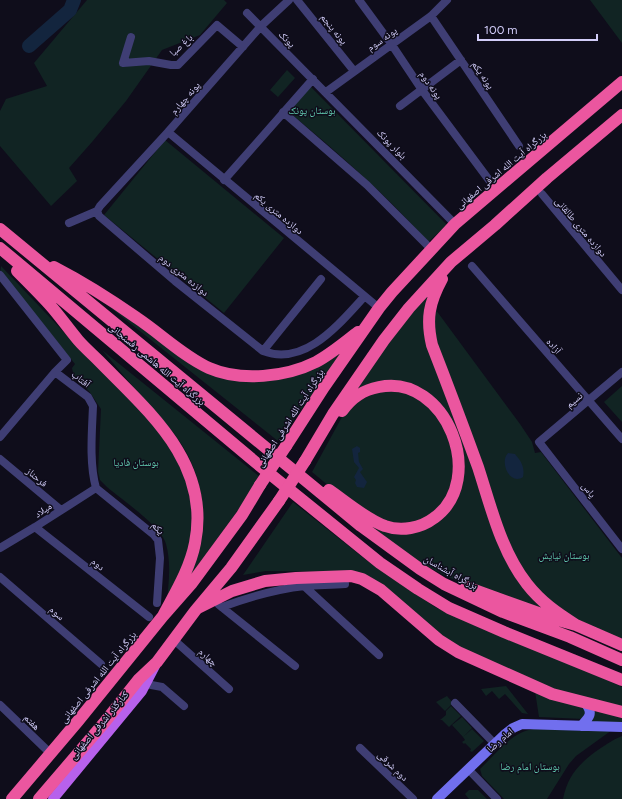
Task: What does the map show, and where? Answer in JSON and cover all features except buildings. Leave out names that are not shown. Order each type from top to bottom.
[{"type":"highway","name":"بزرگراه آیت الله اشرفی اصفهانی","points":[[12,799],[208,562],[324,387],[379,308],[431,249],[456,224],[622,82]]},
{"type":"highway","points":[[39,799],[104,723],[139,679],[157,662],[198,608],[232,568],[279,501],[347,392],[395,325],[451,262],[622,115]]},
{"type":"highway","name":"بزرگراه آیت الله هاشمی رفسنجانی","points":[[0,229],[290,467]]},
{"type":"highway","name":"بزرگراه آیت الله هاشمی رفسنجانی","points":[[0,248],[299,498],[380,563],[418,590],[449,608],[622,680]]},
{"type":"highway","points":[[0,253],[49,304],[78,340],[149,413],[166,433],[187,467],[196,502],[195,543],[190,561],[163,616]]},
{"type":"highway","points":[[30,253],[91,287],[138,318],[188,356],[210,368],[223,372],[252,376],[269,376],[300,368],[316,362],[368,325]]},
{"type":"highway","points":[[451,262],[432,299],[429,326],[432,345],[467,436],[504,543],[511,558],[526,584],[547,606],[576,625]]},
{"type":"highway","points":[[290,467],[314,480],[373,520],[386,526],[396,528],[408,528],[422,525],[432,520],[441,514],[454,495],[459,476],[459,467],[456,447],[450,429],[435,407],[428,400],[413,390],[389,386],[373,388],[361,392],[351,400],[318,440]]},
{"type":"highway","name":"بزرگراه آبشناسان","points":[[290,467],[361,526],[420,569],[444,584],[504,612],[570,637],[622,660]]},
{"type":"highway","points":[[420,569],[476,591],[576,625],[622,645]]},
{"type":"highway","points":[[198,608],[217,604],[232,591],[265,581],[300,582],[362,579],[381,590],[439,640],[458,652],[552,694],[622,712]]},
{"type":"main road","name":"کنارگذر اشرفی اصفهانی","points":[[53,799],[108,734],[146,684],[157,662]]},
{"type":"street","name":"پونه چهارم","points":[[97,211],[260,26],[289,0]]},
{"type":"street","name":"پونه پنجم","points":[[298,0],[354,71]]},
{"type":"street","name":"پونه دوم","points":[[359,0],[392,44],[422,90],[489,180]]},
{"type":"street","name":"پونه سوم","points":[[326,92],[431,16],[442,2]]},
{"type":"street","name":"پونک","points":[[247,12],[313,79]]},
{"type":"street","name":"پونه یکم","points":[[431,16],[519,146]]},
{"type":"street","name":"باغ صبا","points":[[131,37],[123,63],[149,61],[178,65],[217,25],[243,46]]},
{"type":"street","points":[[400,106],[461,60]]},
{"type":"street","points":[[224,180],[313,79]]},
{"type":"street","name":"بلوار پونک","points":[[313,79],[456,224]]},
{"type":"street","points":[[283,112],[368,185],[431,249]]},
{"type":"street","points":[[607,128],[622,121]]},
{"type":"street","name":"دوازده متری یکم","points":[[168,132],[379,308]]},
{"type":"street","name":"دوازده متری طالقانی","points":[[542,194],[622,290]]},
{"type":"street","points":[[69,223],[97,211]]},
{"type":"street","name":"دوازده متری دوم","points":[[97,211],[99,216],[152,261],[263,351]]},
{"type":"street","name":"آزاده","points":[[472,266],[622,439]]},
{"type":"street","points":[[0,275],[67,360],[55,372]]},
{"type":"street","points":[[321,279],[263,351],[271,354],[282,355],[302,350],[317,342],[338,325],[364,297]]},
{"type":"street","name":"آفتاب","points":[[0,437],[55,372],[88,397],[93,406],[92,464],[93,478],[96,488]]},
{"type":"street","name":"نسیم","points":[[539,442],[622,372]]},
{"type":"street","name":"یاس","points":[[539,442],[622,549]]},
{"type":"street","name":"فرحناز","points":[[0,459],[61,510]]},
{"type":"street","name":"میلاد","points":[[0,548],[96,488]]},
{"type":"street","name":"یکم","points":[[96,488],[154,535],[158,540],[160,558],[157,603]]},
{"type":"street","name":"دوم","points":[[35,527],[149,617]]},
{"type":"street","name":"سوم","points":[[0,577],[101,664]]},
{"type":"street","points":[[300,582],[379,655]]},
{"type":"street","points":[[217,604],[295,666]]},
{"type":"street","name":"چهارم","points":[[174,640],[229,689]]},
{"type":"street","points":[[146,684],[162,687],[184,706]]},
{"type":"street","points":[[455,703],[495,744]]},
{"type":"street","points":[[581,726],[590,716],[589,707],[585,703]]},
{"type":"street","name":"هفتم","points":[[0,704],[50,753]]},
{"type":"street","name":"امام رضا","points":[[437,799],[513,728],[522,724],[622,727]]},
{"type":"street","name":"دوم شرقی","points":[[360,748],[413,799]]},
{"type":"street","points":[[469,770],[497,799]]},
{"type":"green space","points":[[87,0],[224,0],[227,3],[200,35],[162,50],[126,101],[69,168],[77,181],[51,206],[0,146],[0,111],[6,99],[47,86],[34,63]]},
{"type":"green space","points":[[590,0],[622,0],[622,43]]},
{"type":"green space","points":[[287,70],[295,78],[278,97],[270,90]]},
{"type":"green space","name":"بوستان پونک","points":[[310,86],[447,225],[428,242],[395,207],[343,158],[289,112]]},
{"type":"green space","points":[[165,140],[284,238],[224,313],[104,215]]},
{"type":"green space","name":"بوستان فادیا","points":[[1,266],[78,347],[150,419],[175,453],[192,498],[193,527],[186,560],[167,600],[169,565],[168,551],[163,537],[149,522],[100,480],[98,472],[101,409],[89,391],[74,377],[72,368],[75,364],[35,314],[0,275]]},
{"type":"green space","points":[[439,280],[426,312],[499,541],[553,616],[468,586],[436,571],[397,547],[333,495],[388,530],[449,510],[456,437],[415,388],[351,397],[387,342]]},
{"type":"green space","points":[[87,289],[183,358],[264,379],[351,342],[278,441]]},
{"type":"green space","name":"بوستان نیایش","points":[[433,306],[520,424],[532,442],[535,453],[541,452],[622,558],[622,640],[585,624],[549,604],[515,562],[436,349]]},
{"type":"green space","points":[[102,350],[260,477],[239,509],[179,591],[195,558],[202,534],[203,507],[198,481],[189,457],[178,438]]},
{"type":"green space","points":[[622,386],[622,422],[604,402]]},
{"type":"green space","points":[[385,389],[418,396],[442,420],[455,456],[449,499],[418,523],[383,522],[329,486],[312,472],[343,415],[352,404]]},
{"type":"green space","points":[[293,502],[365,559],[435,607],[485,630],[622,687],[622,708],[545,688],[459,650],[351,572],[266,571],[243,575]]},
{"type":"green space","points":[[506,686],[528,714],[522,713],[505,694],[499,699],[492,691],[486,696],[481,689]]},
{"type":"green space","points":[[535,691],[587,709],[584,719],[539,717]]},
{"type":"green space","points":[[447,696],[453,703],[445,711],[436,702]]},
{"type":"green space","points":[[451,706],[461,716],[449,727],[442,720],[440,720],[446,715],[446,711]]},
{"type":"green space","points":[[594,711],[622,715],[622,724],[588,723]]},
{"type":"green space","points":[[462,717],[472,728],[463,737],[452,725]]},
{"type":"green space","points":[[472,729],[484,741],[472,752],[465,743],[464,744],[462,742],[465,740],[463,737]]},
{"type":"green space","name":"بوستان امام رضا","points":[[533,729],[612,730],[576,756],[569,764],[547,799],[504,799],[482,776],[480,769],[510,739],[525,731]]},
{"type":"green space","points":[[622,736],[622,799],[563,799],[568,784],[578,767],[595,752],[611,741]]},
{"type":"green space","points":[[469,790],[478,790],[487,799],[469,799],[465,794]]},
{"type":"water","points":[[357,446],[360,448],[360,452],[358,453],[359,462],[363,469],[360,472],[367,482],[364,488],[357,487],[354,477],[359,468],[354,462],[352,449]]},
{"type":"water","points":[[508,453],[515,454],[521,462],[523,467],[523,477],[518,479],[514,478],[507,472],[505,462]]},
{"type":"waterway","points":[[29,46],[70,10],[74,0]]}]
